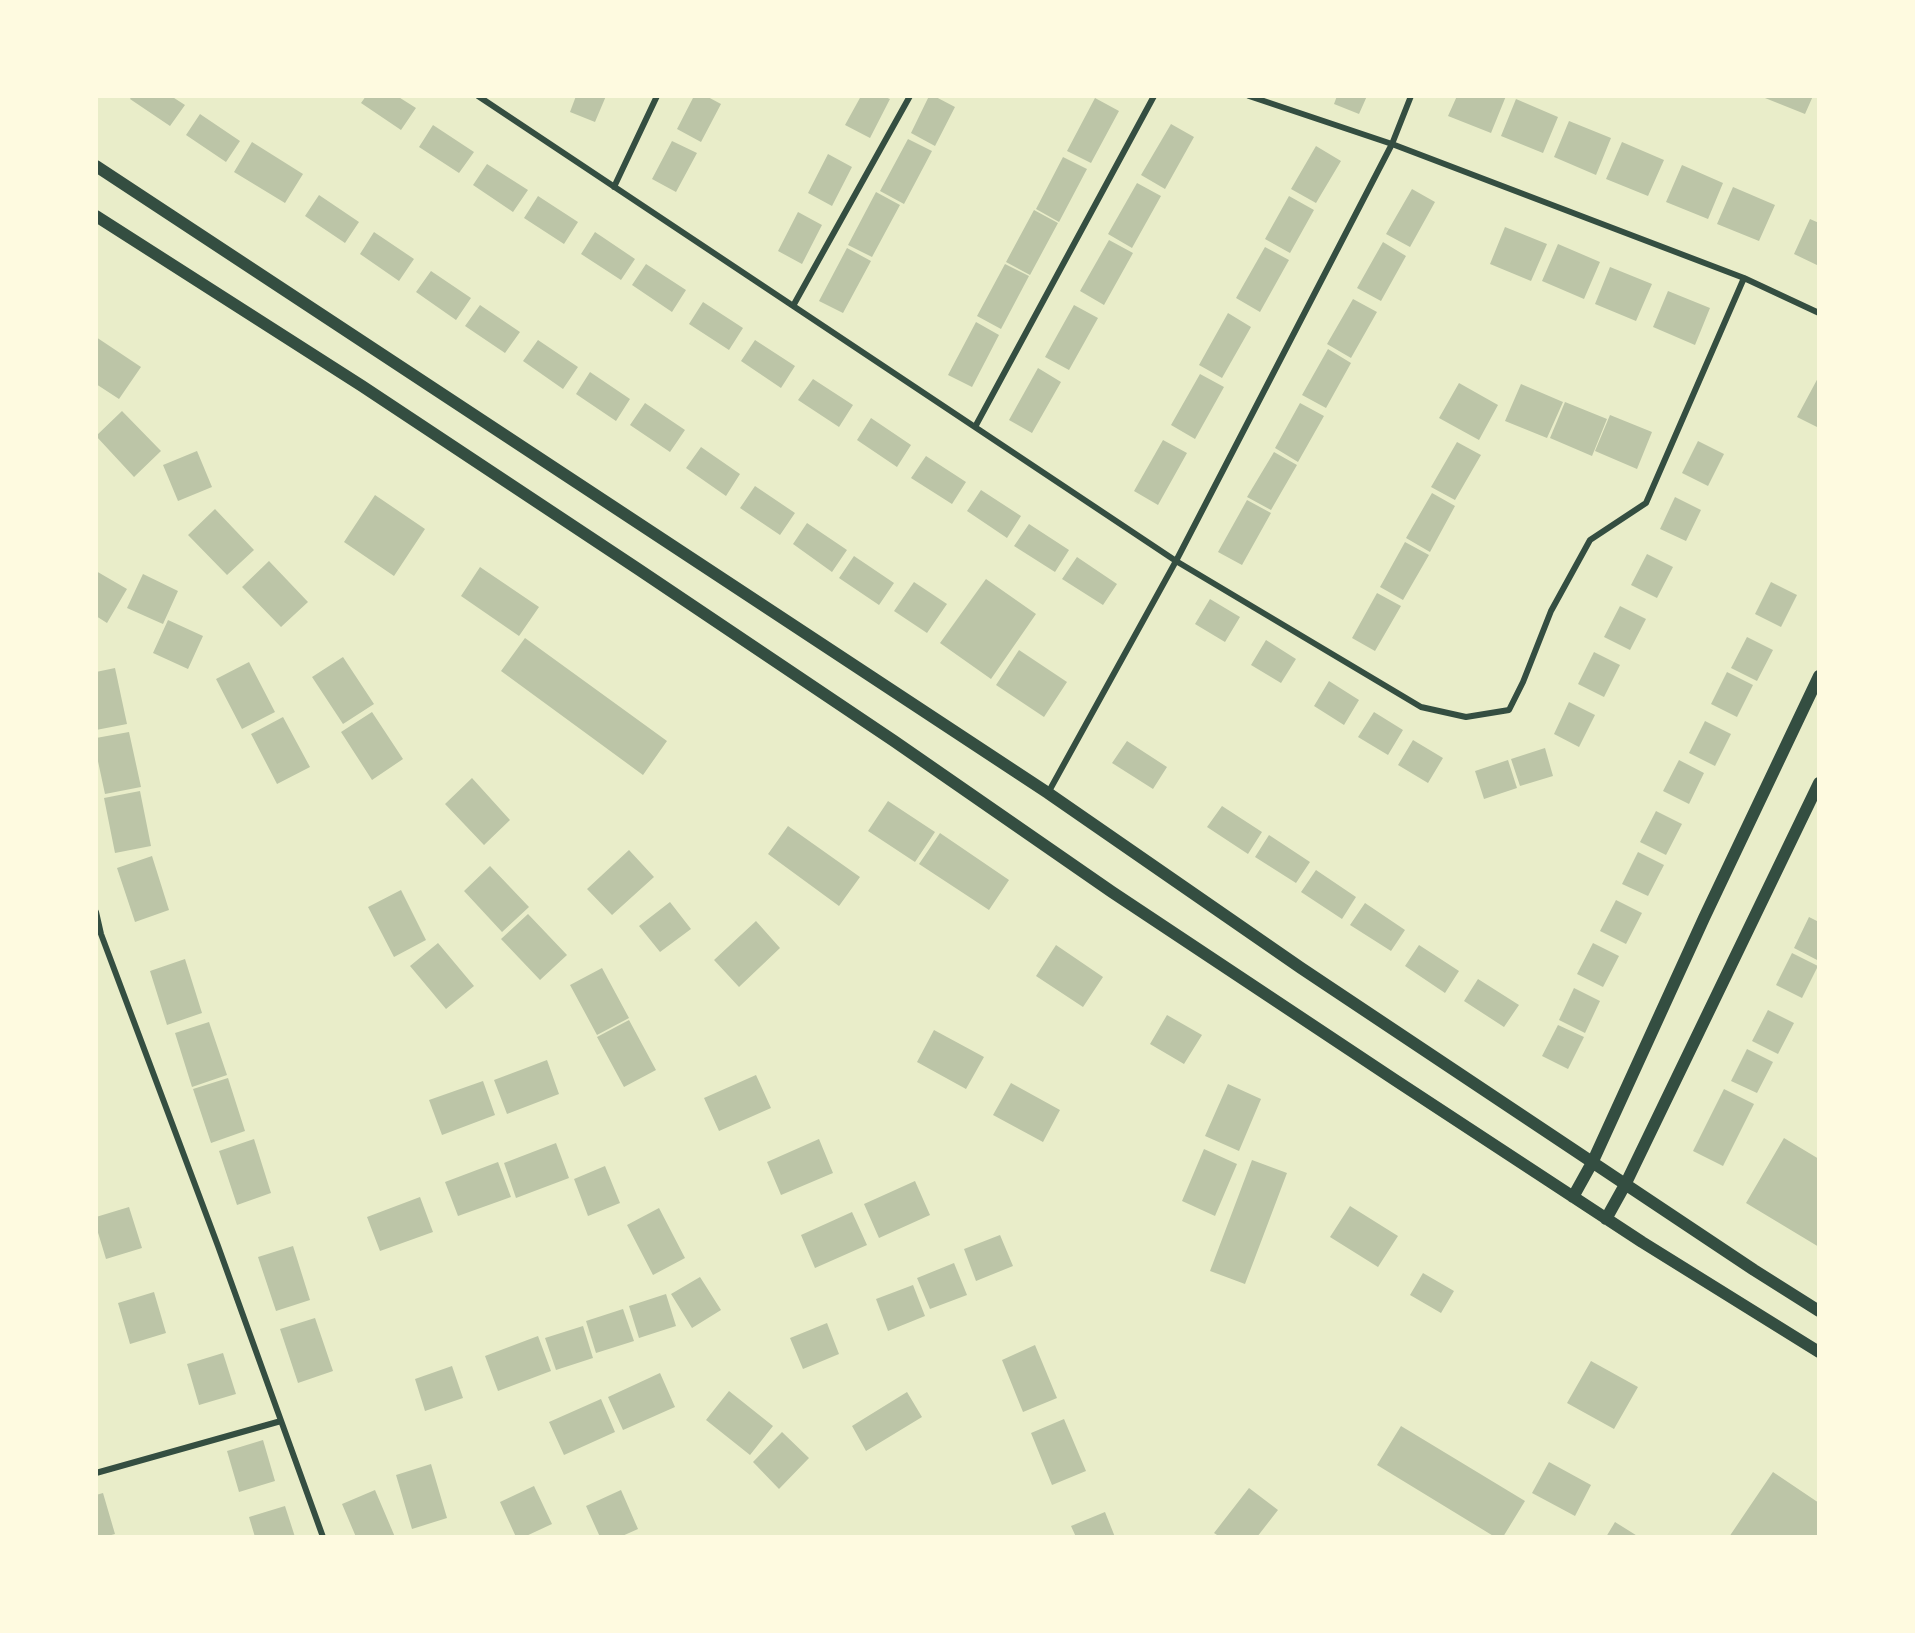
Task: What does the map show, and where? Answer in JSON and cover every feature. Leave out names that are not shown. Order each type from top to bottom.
[{"type":"main road","points":[[96,165],[1048,793],[1301,968],[1819,1311]]},
{"type":"main road","points":[[96,216],[372,393],[638,568],[1122,898],[1606,1219],[1819,1352]]},
{"type":"main road","points":[[1573,1197],[1593,1161],[1704,918],[1819,676]]},
{"type":"main road","points":[[1606,1219],[1626,1183],[1819,783]]},
{"type":"street","points":[[478,96],[1176,561],[1421,707],[1466,717],[1509,710],[1523,682],[1551,611],[1590,540],[1646,503],[1744,278]]},
{"type":"street","points":[[614,187],[657,96]]},
{"type":"street","points":[[794,306],[910,96]]},
{"type":"street","points":[[975,427],[1154,96]]},
{"type":"street","points":[[1249,96],[1392,144],[1744,278],[1819,313]]},
{"type":"street","points":[[1048,793],[1176,561],[1392,144],[1411,96]]},
{"type":"street","points":[[96,912],[101,934],[323,1537]]},
{"type":"street","points":[[96,1473],[281,1421]]},
{"type":"building","points":[[132,96],[171,96],[185,105],[170,126],[130,99]]},
{"type":"building","points":[[366,96],[397,96],[416,108],[401,130],[361,103]]},
{"type":"building","points":[[576,96],[606,96],[595,122],[570,112]]},
{"type":"building","points":[[694,96],[706,96],[721,104],[701,142],[677,129]]},
{"type":"building","points":[[861,96],[883,96],[890,99],[870,138],[845,125]]},
{"type":"building","points":[[929,96],[934,96],[955,107],[935,146],[911,133]]},
{"type":"building","points":[[1337,96],[1367,96],[1359,114],[1334,104]]},
{"type":"building","points":[[1457,96],[1506,96],[1491,133],[1448,116]]},
{"type":"building","points":[[1760,96],[1813,96],[1805,114]]},
{"type":"building","points":[[1095,98],[1119,111],[1091,163],[1067,151]]},
{"type":"building","points":[[1516,99],[1558,117],[1543,153],[1501,136]]},
{"type":"building","points":[[200,114],[240,141],[226,162],[186,135]]},
{"type":"building","points":[[1569,121],[1611,138],[1596,175],[1554,157]]},
{"type":"building","points":[[1171,124],[1194,137],[1165,189],[1141,175]]},
{"type":"building","points":[[433,125],[474,152],[459,173],[419,147]]},
{"type":"building","points":[[908,139],[932,151],[904,204],[880,191]]},
{"type":"building","points":[[672,141],[697,153],[676,192],[652,179]]},
{"type":"building","points":[[252,142],[303,174],[285,203],[234,172]]},
{"type":"building","points":[[1622,142],[1664,160],[1648,196],[1606,179]]},
{"type":"building","points":[[1316,146],[1341,161],[1316,203],[1291,189]]},
{"type":"building","points":[[828,154],[852,167],[832,206],[808,193]]},
{"type":"building","points":[[1063,157],[1087,169],[1059,222],[1036,209]]},
{"type":"building","points":[[487,164],[528,190],[513,212],[473,185]]},
{"type":"building","points":[[1682,165],[1723,183],[1708,219],[1666,202]]},
{"type":"building","points":[[1137,183],[1161,196],[1132,248],[1108,234]]},
{"type":"building","points":[[1733,187],[1775,205],[1759,241],[1717,224]]},
{"type":"building","points":[[1412,189],[1435,202],[1410,247],[1386,234]]},
{"type":"building","points":[[876,192],[900,205],[872,257],[848,245]]},
{"type":"building","points":[[319,195],[359,222],[345,243],[305,216]]},
{"type":"building","points":[[538,196],[578,222],[564,244],[524,218]]},
{"type":"building","points":[[1289,196],[1314,210],[1290,253],[1265,239]]},
{"type":"building","points":[[1034,210],[1058,223],[1030,275],[1006,262]]},
{"type":"building","points":[[798,212],[822,225],[802,264],[778,251]]},
{"type":"building","points":[[1810,219],[1819,223],[1819,266],[1794,254]]},
{"type":"building","points":[[1505,227],[1547,244],[1531,281],[1490,264]]},
{"type":"building","points":[[374,232],[414,259],[399,281],[360,254]]},
{"type":"building","points":[[595,232],[635,259],[621,280],[581,254]]},
{"type":"building","points":[[1109,240],[1133,253],[1104,305],[1080,291]]},
{"type":"building","points":[[1383,242],[1406,256],[1381,301],[1357,288]]},
{"type":"building","points":[[1558,244],[1600,262],[1584,299],[1542,281]]},
{"type":"building","points":[[1265,247],[1289,260],[1260,312],[1236,298]]},
{"type":"building","points":[[847,248],[871,261],[843,313],[819,301]]},
{"type":"building","points":[[646,264],[686,290],[672,312],[632,285]]},
{"type":"building","points":[[1005,264],[1029,276],[1001,329],[977,316]]},
{"type":"building","points":[[1610,267],[1652,284],[1636,321],[1595,304]]},
{"type":"building","points":[[431,271],[471,298],[456,320],[416,292]]},
{"type":"building","points":[[1668,291],[1710,308],[1695,345],[1653,327]]},
{"type":"building","points":[[1353,299],[1377,312],[1351,358],[1327,344]]},
{"type":"building","points":[[703,302],[743,328],[729,350],[689,324]]},
{"type":"building","points":[[480,305],[520,332],[505,353],[465,326]]},
{"type":"building","points":[[1074,305],[1098,318],[1069,370],[1045,357]]},
{"type":"building","points":[[1228,313],[1251,327],[1222,378],[1199,365]]},
{"type":"building","points":[[976,322],[999,335],[972,387],[948,375]]},
{"type":"building","points":[[96,337],[141,367],[119,399],[96,384]]},
{"type":"building","points":[[538,340],[578,367],[563,389],[523,361]]},
{"type":"building","points":[[755,340],[795,366],[781,388],[741,361]]},
{"type":"building","points":[[1328,349],[1351,363],[1326,408],[1302,395]]},
{"type":"building","points":[[1038,368],[1061,382],[1032,433],[1009,420]]},
{"type":"building","points":[[590,372],[630,399],[616,421],[576,394]]},
{"type":"building","points":[[1200,374],[1224,387],[1195,439],[1171,425]]},
{"type":"building","points":[[1819,376],[1819,428],[1797,417]]},
{"type":"building","points":[[813,379],[853,405],[839,427],[798,400]]},
{"type":"building","points":[[1459,383],[1498,405],[1479,440],[1439,418]]},
{"type":"building","points":[[1521,384],[1563,402],[1547,438],[1505,421]]},
{"type":"building","points":[[1565,402],[1607,419],[1592,456],[1550,438]]},
{"type":"building","points":[[645,403],[685,430],[670,452],[630,425]]},
{"type":"building","points":[[1300,403],[1324,416],[1298,462],[1275,448]]},
{"type":"building","points":[[122,411],[161,451],[134,477],[96,436]]},
{"type":"building","points":[[1610,415],[1652,432],[1637,469],[1595,451]]},
{"type":"building","points":[[871,418],[911,445],[897,467],[857,440]]},
{"type":"building","points":[[1163,440],[1187,453],[1158,505],[1134,491]]},
{"type":"building","points":[[1698,441],[1724,454],[1708,486],[1682,473]]},
{"type":"building","points":[[1457,442],[1481,455],[1455,500],[1431,487]]},
{"type":"building","points":[[701,447],[740,474],[726,496],[686,468]]},
{"type":"building","points":[[197,451],[212,487],[178,501],[163,465]]},
{"type":"building","points":[[1274,452],[1297,465],[1271,510],[1247,497]]},
{"type":"building","points":[[926,456],[966,482],[952,504],[911,478]]},
{"type":"building","points":[[755,486],[795,513],[780,535],[740,508]]},
{"type":"building","points":[[981,490],[1021,516],[1007,538],[967,511]]},
{"type":"building","points":[[1432,493],[1455,506],[1430,552],[1406,538]]},
{"type":"building","points":[[375,495],[425,529],[394,576],[344,542]]},
{"type":"building","points":[[1675,497],[1701,510],[1686,541],[1660,529]]},
{"type":"building","points":[[1247,500],[1271,513],[1242,565],[1218,552]]},
{"type":"building","points":[[215,509],[254,550],[227,575],[188,535]]},
{"type":"building","points":[[807,523],[847,550],[832,572],[793,544]]},
{"type":"building","points":[[1029,524],[1069,550],[1055,572],[1014,546]]},
{"type":"building","points":[[1405,542],[1429,555],[1403,600],[1380,587]]},
{"type":"building","points":[[1647,554],[1673,567],[1657,598],[1631,585]]},
{"type":"building","points":[[854,556],[894,583],[879,605],[839,578]]},
{"type":"building","points":[[1077,557],[1117,584],[1103,605],[1062,579]]},
{"type":"building","points":[[269,561],[308,602],[281,627],[242,587]]},
{"type":"building","points":[[480,567],[539,607],[519,636],[461,596]]},
{"type":"building","points":[[96,571],[127,589],[107,623],[96,616]]},
{"type":"building","points":[[143,574],[178,591],[163,624],[127,608]]},
{"type":"building","points":[[986,579],[1036,614],[991,679],[940,643]]},
{"type":"building","points":[[914,582],[947,604],[927,633],[894,611]]},
{"type":"building","points":[[1771,582],[1797,595],[1781,627],[1755,614]]},
{"type":"building","points":[[1377,593],[1401,606],[1375,651],[1352,638]]},
{"type":"building","points":[[1210,599],[1240,617],[1225,642],[1195,624]]},
{"type":"building","points":[[1620,606],[1646,619],[1630,650],[1604,637]]},
{"type":"building","points":[[168,620],[203,636],[188,669],[153,653]]},
{"type":"building","points":[[1747,637],[1773,650],[1757,681],[1731,668]]},
{"type":"building","points":[[525,638],[667,741],[643,775],[501,671]]},
{"type":"building","points":[[1266,640],[1296,659],[1281,683],[1251,665]]},
{"type":"building","points":[[1019,650],[1067,682],[1044,717],[996,685]]},
{"type":"building","points":[[1594,652],[1620,665],[1604,697],[1578,684]]},
{"type":"building","points":[[343,657],[374,704],[343,724],[312,677]]},
{"type":"building","points":[[249,662],[275,712],[242,729],[216,679]]},
{"type":"building","points":[[115,668],[127,724],[96,730],[96,672]]},
{"type":"building","points":[[1727,672],[1753,685],[1737,717],[1711,704]]},
{"type":"building","points":[[1329,681],[1359,700],[1344,725],[1314,706]]},
{"type":"building","points":[[1569,702],[1595,715],[1579,747],[1554,734]]},
{"type":"building","points":[[372,712],[403,759],[372,780],[341,732]]},
{"type":"building","points":[[1374,712],[1403,730],[1388,755],[1358,737]]},
{"type":"building","points":[[283,717],[310,767],[277,784],[251,734]]},
{"type":"building","points":[[1705,721],[1731,734],[1715,766],[1689,753]]},
{"type":"building","points":[[129,732],[141,787],[105,794],[96,752],[96,738]]},
{"type":"building","points":[[1413,740],[1443,758],[1428,783],[1398,765]]},
{"type":"building","points":[[1127,741],[1167,767],[1153,789],[1112,763]]},
{"type":"building","points":[[1545,748],[1553,776],[1520,786],[1511,759]]},
{"type":"building","points":[[1508,760],[1517,788],[1484,799],[1475,771]]},
{"type":"building","points":[[1679,760],[1704,773],[1689,804],[1663,791]]},
{"type":"building","points":[[472,778],[510,820],[484,845],[445,804]]},
{"type":"building","points":[[140,791],[151,846],[115,853],[104,798]]},
{"type":"building","points":[[888,801],[935,832],[915,862],[868,831]]},
{"type":"building","points":[[1222,806],[1262,832],[1248,854],[1207,827]]},
{"type":"building","points":[[1656,811],[1682,824],[1666,855],[1640,842]]},
{"type":"building","points":[[788,826],[860,877],[839,906],[768,854]]},
{"type":"building","points":[[940,833],[1009,880],[989,910],[919,864]]},
{"type":"building","points":[[1269,835],[1310,862],[1296,883],[1255,857]]},
{"type":"building","points":[[629,850],[654,877],[612,915],[587,889]]},
{"type":"building","points":[[1638,852],[1664,865],[1648,896],[1622,884]]},
{"type":"building","points":[[152,856],[169,910],[135,922],[117,868]]},
{"type":"building","points":[[490,866],[529,907],[502,932],[464,891]]},
{"type":"building","points":[[1316,870],[1356,897],[1342,919],[1301,892]]},
{"type":"building","points":[[401,890],[426,940],[394,957],[368,907]]},
{"type":"building","points":[[1616,900],[1642,913],[1626,944],[1600,931]]},
{"type":"building","points":[[670,902],[691,929],[660,952],[639,926]]},
{"type":"building","points":[[1365,903],[1405,930],[1391,951],[1350,925]]},
{"type":"building","points":[[528,914],[567,955],[540,980],[501,939]]},
{"type":"building","points":[[1809,917],[1819,922],[1819,961],[1794,948]]},
{"type":"building","points":[[756,921],[780,948],[739,987],[714,960]]},
{"type":"building","points":[[438,943],[474,986],[446,1009],[410,966]]},
{"type":"building","points":[[1593,943],[1619,956],[1603,987],[1577,974]]},
{"type":"building","points":[[1056,945],[1103,977],[1083,1007],[1036,976]]},
{"type":"building","points":[[1419,945],[1459,971],[1445,993],[1405,966]]},
{"type":"building","points":[[1792,953],[1818,966],[1802,998],[1776,985]]},
{"type":"building","points":[[185,959],[202,1013],[167,1025],[150,971]]},
{"type":"building","points":[[602,968],[629,1018],[597,1035],[570,985]]},
{"type":"building","points":[[1478,979],[1519,1005],[1504,1027],[1464,1001]]},
{"type":"building","points":[[1574,988],[1600,1001],[1585,1033],[1559,1020]]},
{"type":"building","points":[[1768,1010],[1794,1023],[1778,1054],[1752,1041]]},
{"type":"building","points":[[1167,1015],[1202,1035],[1184,1064],[1150,1044]]},
{"type":"building","points":[[629,1020],[656,1070],[624,1087],[597,1037]]},
{"type":"building","points":[[209,1022],[227,1075],[192,1087],[175,1033]]},
{"type":"building","points":[[1558,1025],[1584,1037],[1568,1069],[1542,1056]]},
{"type":"building","points":[[934,1030],[984,1057],[966,1089],[917,1062]]},
{"type":"building","points":[[1747,1049],[1773,1062],[1757,1093],[1731,1081]]},
{"type":"building","points":[[547,1060],[559,1094],[507,1114],[494,1080]]},
{"type":"building","points":[[756,1075],[771,1108],[719,1131],[704,1098]]},
{"type":"building","points":[[228,1078],[245,1131],[211,1143],[193,1089]]},
{"type":"building","points":[[483,1081],[495,1115],[442,1135],[429,1100]]},
{"type":"building","points":[[1011,1083],[1060,1110],[1043,1142],[993,1115]]},
{"type":"building","points":[[1228,1084],[1261,1099],[1239,1151],[1205,1136]]},
{"type":"building","points":[[1724,1089],[1754,1104],[1723,1166],[1693,1151]]},
{"type":"building","points":[[1784,1138],[1819,1159],[1819,1247],[1746,1203]]},
{"type":"building","points":[[254,1139],[271,1193],[237,1205],[219,1151]]},
{"type":"building","points":[[819,1139],[833,1173],[781,1195],[767,1162]]},
{"type":"building","points":[[556,1143],[569,1178],[516,1198],[504,1163]]},
{"type":"building","points":[[1204,1149],[1237,1164],[1215,1216],[1182,1201]]},
{"type":"building","points":[[1252,1160],[1287,1173],[1245,1284],[1210,1271]]},
{"type":"building","points":[[498,1162],[511,1197],[458,1216],[445,1182]]},
{"type":"building","points":[[605,1166],[620,1203],[588,1216],[574,1179]]},
{"type":"building","points":[[915,1181],[930,1215],[879,1238],[864,1204]]},
{"type":"building","points":[[420,1197],[433,1232],[380,1251],[367,1217]]},
{"type":"building","points":[[1350,1206],[1398,1236],[1378,1267],[1330,1237]]},
{"type":"building","points":[[129,1207],[142,1248],[106,1259],[96,1226],[96,1217]]},
{"type":"building","points":[[659,1208],[685,1258],[653,1275],[627,1225]]},
{"type":"building","points":[[852,1212],[867,1245],[815,1268],[801,1235]]},
{"type":"building","points":[[1000,1235],[1013,1266],[976,1281],[964,1249]]},
{"type":"building","points":[[293,1246],[310,1300],[276,1311],[258,1257]]},
{"type":"building","points":[[954,1263],[967,1295],[930,1309],[917,1278]]},
{"type":"building","points":[[1423,1273],[1454,1291],[1441,1313],[1410,1295]]},
{"type":"building","points":[[700,1277],[721,1310],[692,1328],[671,1294]]},
{"type":"building","points":[[913,1285],[925,1316],[888,1331],[876,1299]]},
{"type":"building","points":[[154,1292],[166,1333],[130,1344],[118,1303]]},
{"type":"building","points":[[666,1294],[676,1326],[639,1338],[629,1306]]},
{"type":"building","points":[[623,1309],[634,1341],[596,1353],[586,1321]]},
{"type":"building","points":[[315,1318],[333,1371],[298,1383],[280,1329]]},
{"type":"building","points":[[827,1323],[839,1354],[803,1369],[790,1338]]},
{"type":"building","points":[[583,1326],[593,1358],[556,1370],[545,1338]]},
{"type":"building","points":[[538,1336],[551,1371],[498,1391],[485,1356]]},
{"type":"building","points":[[1035,1345],[1057,1398],[1023,1412],[1002,1360]]},
{"type":"building","points":[[223,1353],[236,1394],[199,1405],[187,1364]]},
{"type":"building","points":[[1591,1361],[1638,1387],[1614,1429],[1567,1403]]},
{"type":"building","points":[[452,1366],[463,1398],[425,1411],[415,1379]]},
{"type":"building","points":[[660,1373],[675,1407],[623,1430],[608,1397]]},
{"type":"building","points":[[729,1391],[773,1426],[750,1455],[706,1420]]},
{"type":"building","points":[[907,1392],[922,1417],[866,1451],[852,1426]]},
{"type":"building","points":[[601,1399],[615,1432],[564,1455],[549,1422]]},
{"type":"building","points":[[1064,1419],[1086,1471],[1052,1485],[1031,1433]]},
{"type":"building","points":[[1401,1426],[1525,1501],[1503,1537],[1495,1537],[1377,1465]]},
{"type":"building","points":[[782,1432],[809,1458],[779,1489],[753,1462]]},
{"type":"building","points":[[263,1440],[275,1481],[239,1492],[227,1451]]},
{"type":"building","points":[[1549,1462],[1591,1485],[1575,1516],[1532,1493]]},
{"type":"building","points":[[431,1464],[447,1518],[412,1529],[396,1475]]},
{"type":"building","points":[[1773,1472],[1819,1503],[1819,1537],[1729,1537]]},
{"type":"building","points":[[534,1486],[552,1524],[524,1537],[516,1537],[500,1502]]},
{"type":"building","points":[[1249,1488],[1278,1510],[1257,1537],[1220,1537],[1214,1533]]},
{"type":"building","points":[[375,1490],[395,1537],[356,1537],[342,1504]]},
{"type":"building","points":[[621,1490],[638,1529],[620,1537],[600,1537],[586,1506]]},
{"type":"building","points":[[103,1493],[115,1534],[96,1537],[96,1495]]},
{"type":"building","points":[[285,1506],[295,1537],[255,1537],[249,1517]]},
{"type":"building","points":[[1105,1512],[1115,1537],[1076,1537],[1071,1526]]},
{"type":"building","points":[[1615,1522],[1639,1537],[1606,1537]]}]
